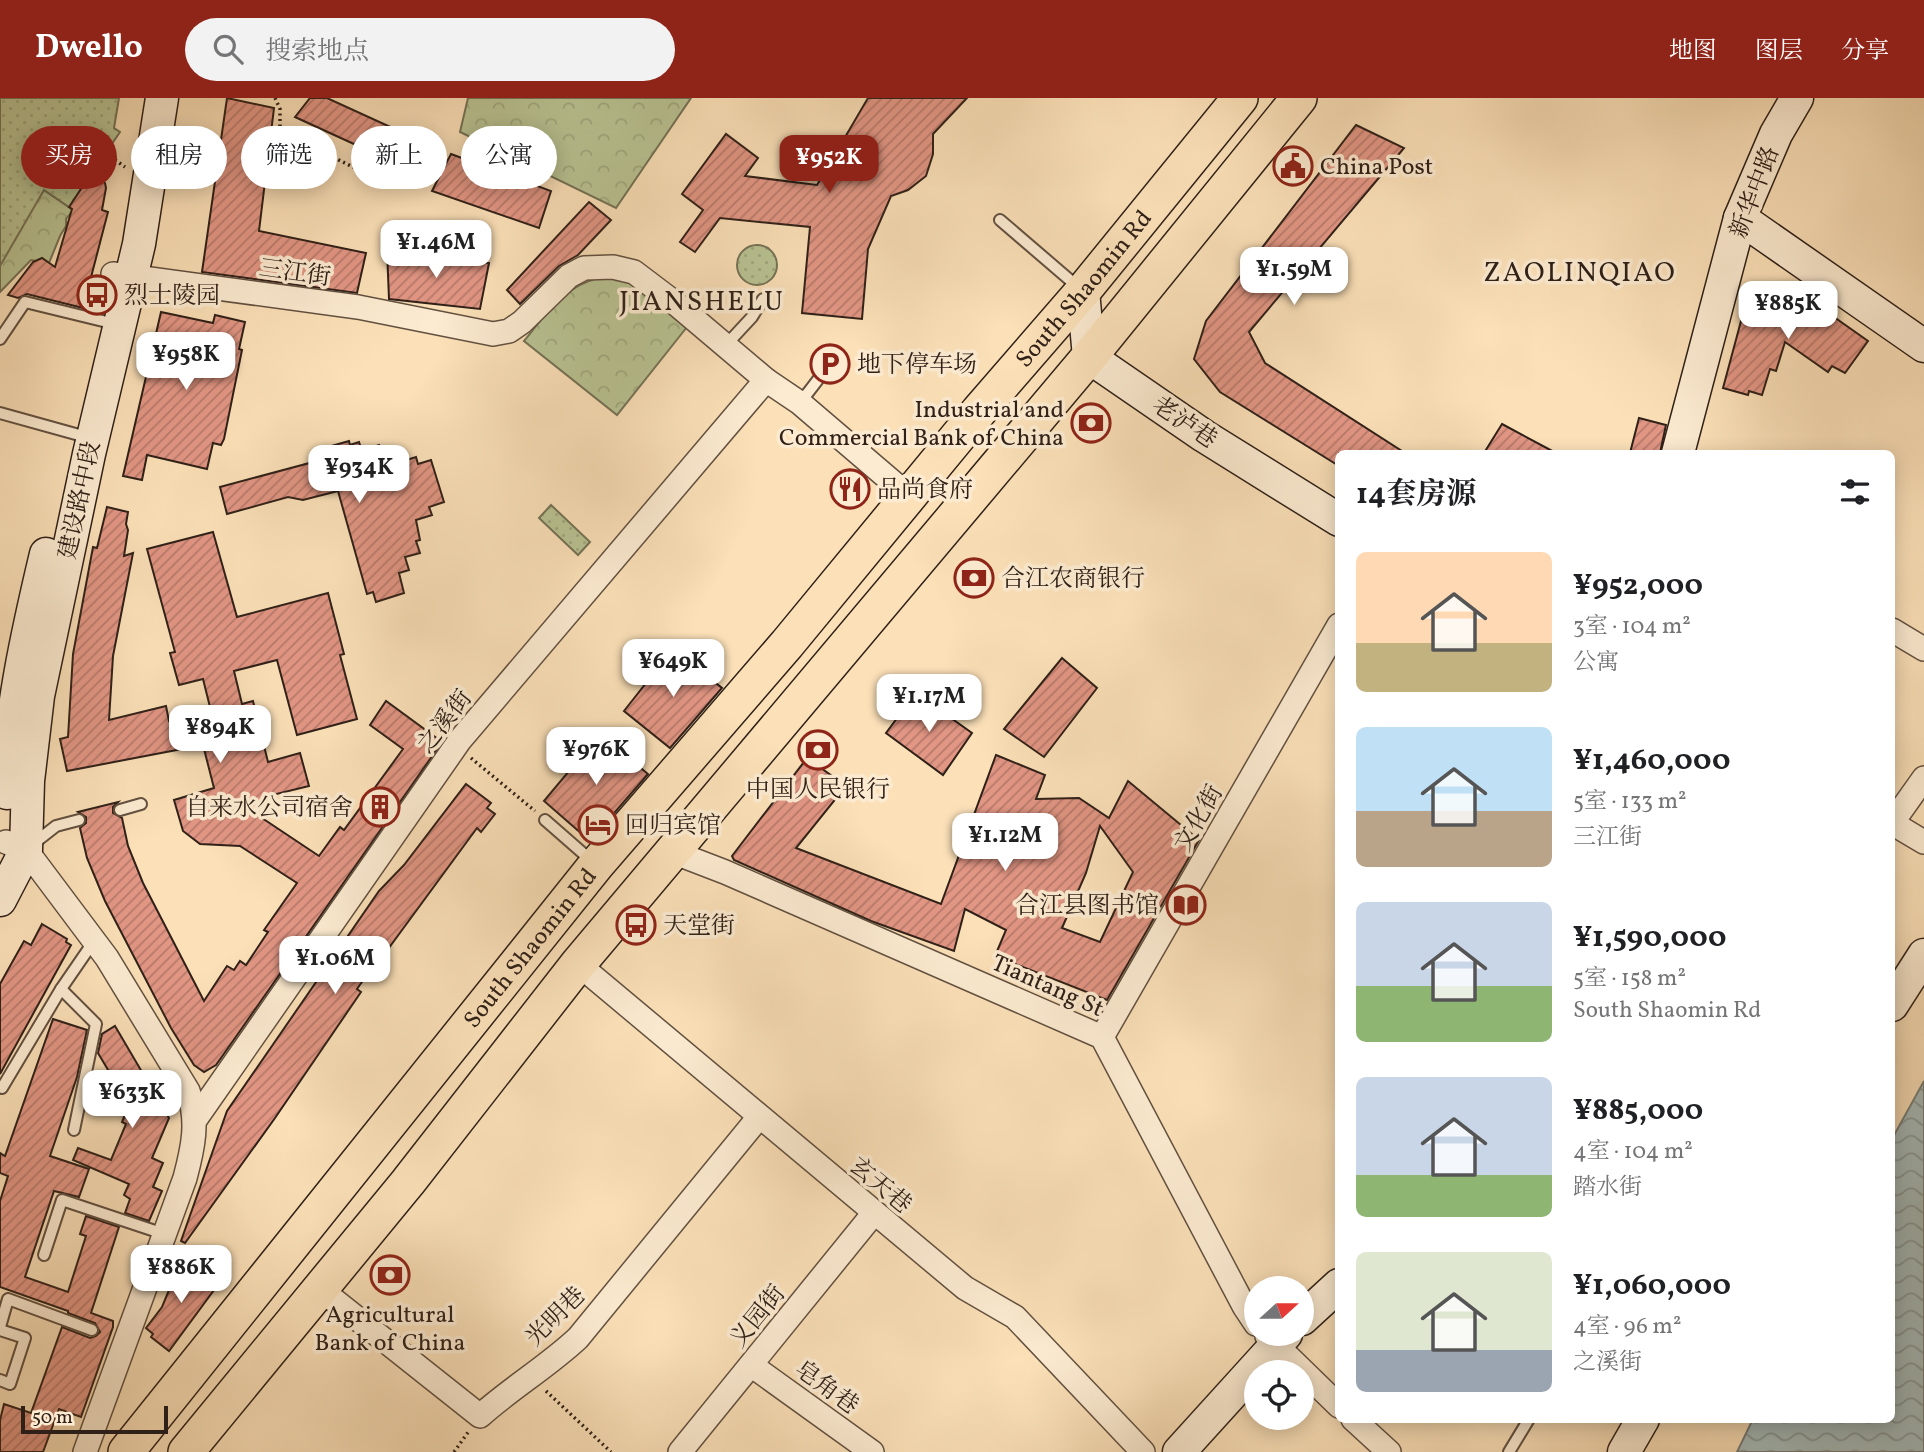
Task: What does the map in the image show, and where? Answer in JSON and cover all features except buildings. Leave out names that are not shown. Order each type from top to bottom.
[{"type":"main road","name":"建设路中段","points":[[138,126],[142,98]]},
{"type":"main road","name":"建设路中段","points":[[83,437],[103,321],[122,275],[139,244],[162,98]]},
{"type":"main road","name":"South Shaomin Rd","points":[[126,1452],[596,864],[778,655],[979,411],[1083,291],[1240,98]]},
{"type":"main road","name":"South Shaomin Rd","points":[[186,1452],[456,1121],[578,964],[1089,357],[1299,98]]},
{"type":"main road","name":"新华中路","points":[[1679,450],[1740,218],[1776,134],[1797,98]]},
{"type":"main road","name":"建设路中段","points":[[0,900],[11,850],[8,748],[22,654],[83,437],[122,275],[131,171]]},
{"type":"main road","points":[[1740,218],[1924,346]]},
{"type":"main road","points":[[1083,291],[1089,357]]},
{"type":"main road","name":"老泸巷","points":[[1089,357],[1204,436],[1335,518]]},
{"type":"main road","points":[[979,411],[998,413],[1006,418],[1016,435],[1015,445]]},
{"type":"main road","points":[[1895,1000],[1924,955]]},
{"type":"main road","points":[[417,1090],[419,1102],[429,1116],[438,1122],[456,1121]]},
{"type":"main road","points":[[1314,1308],[1335,1289]]},
{"type":"main road","points":[[1179,1452],[1262,1346]]},
{"type":"main road","points":[[1624,1452],[1641,1423]]},
{"type":"street","name":"三江街","points":[[122,275],[358,307],[493,334],[509,331],[522,322],[569,276],[584,268],[612,267],[634,272],[766,380],[800,403],[910,497]]},
{"type":"street","name":"之溪街","points":[[195,1120],[455,746],[766,380]]},
{"type":"street","name":"文化街","points":[[1102,1037],[1335,632]]},
{"type":"street","points":[[1895,632],[1924,649]]},
{"type":"street","points":[[1895,819],[1924,778]]},
{"type":"street","points":[[1895,825],[1924,842]]},
{"type":"street","name":"之溪街","points":[[11,850],[94,942],[188,1091],[195,1120],[191,1156],[164,1234],[121,1341],[85,1452]]},
{"type":"street","name":"Tiantang St","points":[[673,852],[1102,1037],[1244,1306]]},
{"type":"street","name":"玄天巷","points":[[578,964],[965,1288],[1015,1317],[1143,1452]]},
{"type":"street","name":"光明巷","points":[[320,1289],[480,1416],[578,1338],[759,1117]]},
{"type":"street","name":"义园街","points":[[681,1452],[874,1213]]},
{"type":"street","name":"Tiantang St","points":[[1282,1346],[1335,1402]]},
{"type":"street","name":"皂角巷","points":[[751,1365],[872,1452]]},
{"type":"street","points":[[1357,1423],[1389,1452]]},
{"type":"lane","points":[[1000,220],[1083,291]]},
{"type":"lane","points":[[726,345],[752,317],[763,299]]},
{"type":"lane","points":[[0,339],[25,302],[103,321]]},
{"type":"lane","points":[[800,403],[830,364]]},
{"type":"lane","points":[[0,413],[83,437]]},
{"type":"lane","points":[[120,810],[141,804]]},
{"type":"lane","points":[[11,850],[56,826],[79,820]]},
{"type":"lane","points":[[545,820],[596,864]]},
{"type":"lane","points":[[2,1088],[61,989],[94,942]]},
{"type":"lane","points":[[61,989],[96,1024],[74,1130]]},
{"type":"lane","points":[[44,1255],[62,1200],[164,1234]]},
{"type":"lane","points":[[0,1380],[10,1384],[25,1338],[0,1328],[8,1299],[92,1330]]},
{"type":"lane","points":[[1509,1452],[1527,1423]]},
{"type":"path","points":[[275,98],[280,110],[279,131],[351,166]]},
{"type":"path","points":[[117,161],[131,171]]},
{"type":"path","points":[[455,746],[545,820]]},
{"type":"path","points":[[529,1375],[611,1452]]},
{"type":"green space","points":[[0,98],[119,98],[114,126],[21,126],[21,189],[81,189],[79,192],[92,202],[82,216],[44,190],[0,266]]},
{"type":"green space","points":[[468,98],[691,98],[616,208],[557,179],[557,126],[461,126]]},
{"type":"green space","points":[[44,190],[73,210],[66,219],[66,226],[49,263],[31,260],[0,292],[0,244]]},
{"type":"green space","points":[[757,245],[765,246],[771,251],[776,257],[776,273],[771,279],[765,284],[757,285],[749,284],[743,279],[738,273],[737,265],[738,257],[743,251],[749,246]]},
{"type":"green space","points":[[601,277],[619,278],[636,285],[687,327],[617,415],[524,341],[566,294]]},
{"type":"green space","points":[[551,505],[590,542],[578,555],[539,518]]},
{"type":"water","points":[[1924,1081],[1924,1452],[1737,1452],[1751,1423],[1895,1423],[1895,1134]]},
{"type":"place","name":"China Post","points":[[1293,166]]},
{"type":"place","name":"烈士陵园","points":[[97,295]]},
{"type":"place","name":"地下停车场","points":[[830,364]]},
{"type":"place","name":"Industrial and Commercial Bank of China","points":[[1091,423]]},
{"type":"place","name":"品尚食府","points":[[850,489]]},
{"type":"place","name":"合江农商银行","points":[[974,578]]},
{"type":"place","name":"中国人民银行","points":[[818,750]]},
{"type":"place","name":"自来水公司宿舍","points":[[380,807]]},
{"type":"place","name":"回归宾馆","points":[[598,825]]},
{"type":"place","name":"合江县图书馆","points":[[1186,905]]},
{"type":"place","name":"天堂街","points":[[636,925]]},
{"type":"place","name":"Agricultural Bank of China","points":[[390,1275]]},
{"type":"district","name":"ZAOLINQIAO","points":[[1580,271]]},
{"type":"district","name":"JIANSHELU","points":[[702,300]]}]
